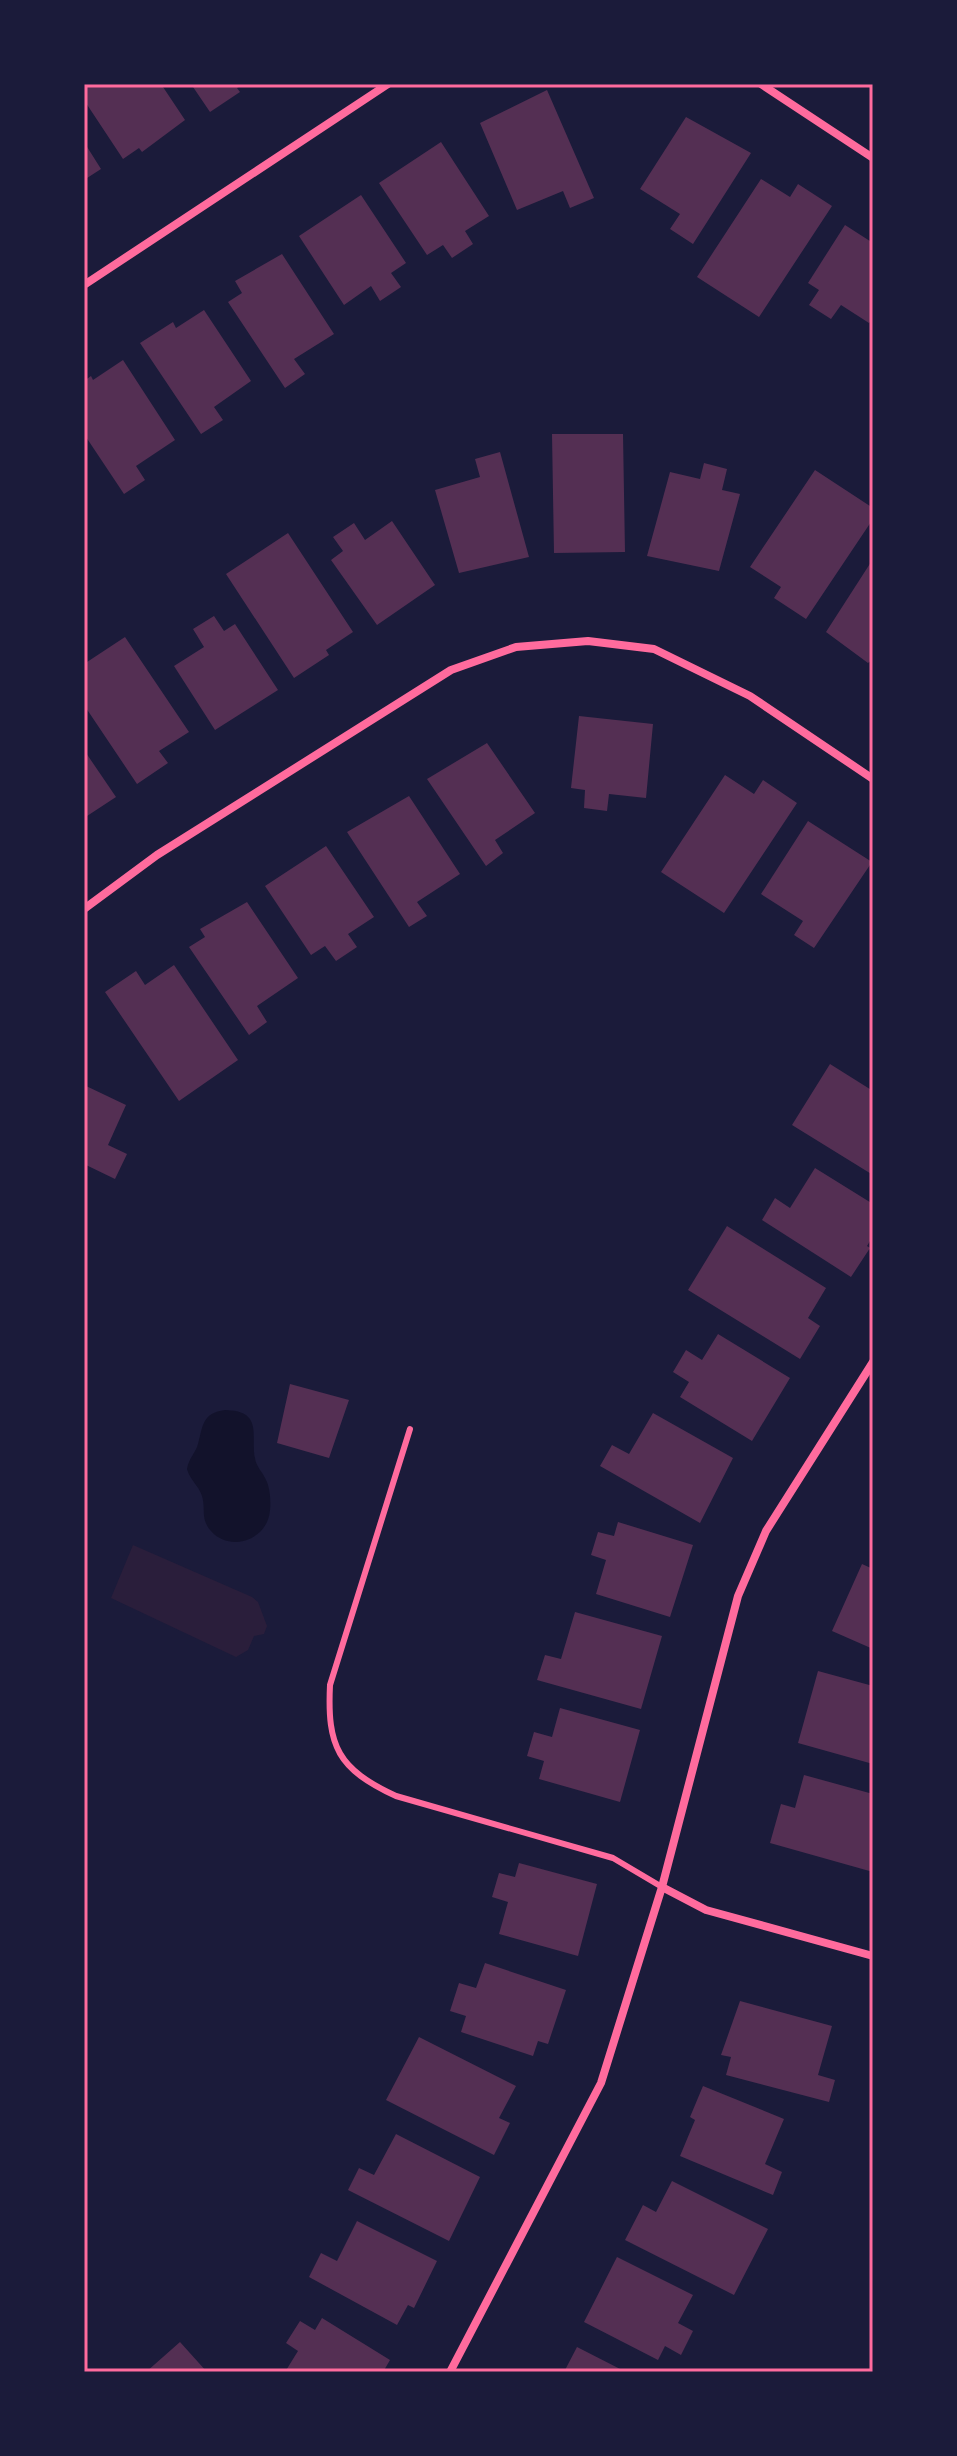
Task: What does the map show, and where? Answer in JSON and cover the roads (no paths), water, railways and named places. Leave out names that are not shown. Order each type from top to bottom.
[{"type":"street","points":[[84,285],[388,84]]},
{"type":"street","points":[[761,84],[873,158]]},
{"type":"street","points":[[84,909],[157,855],[451,670],[516,647],[588,641],[654,649],[750,696],[873,779]]},
{"type":"street","points":[[450,2372],[601,2083],[662,1887],[738,1596],[766,1531],[873,1362]]},
{"type":"street","points":[[662,1887],[706,1910],[873,1956]]},
{"type":"lane","points":[[410,1429],[330,1685],[328,1727],[343,1758],[365,1781],[396,1796],[613,1858],[662,1887]]}]
